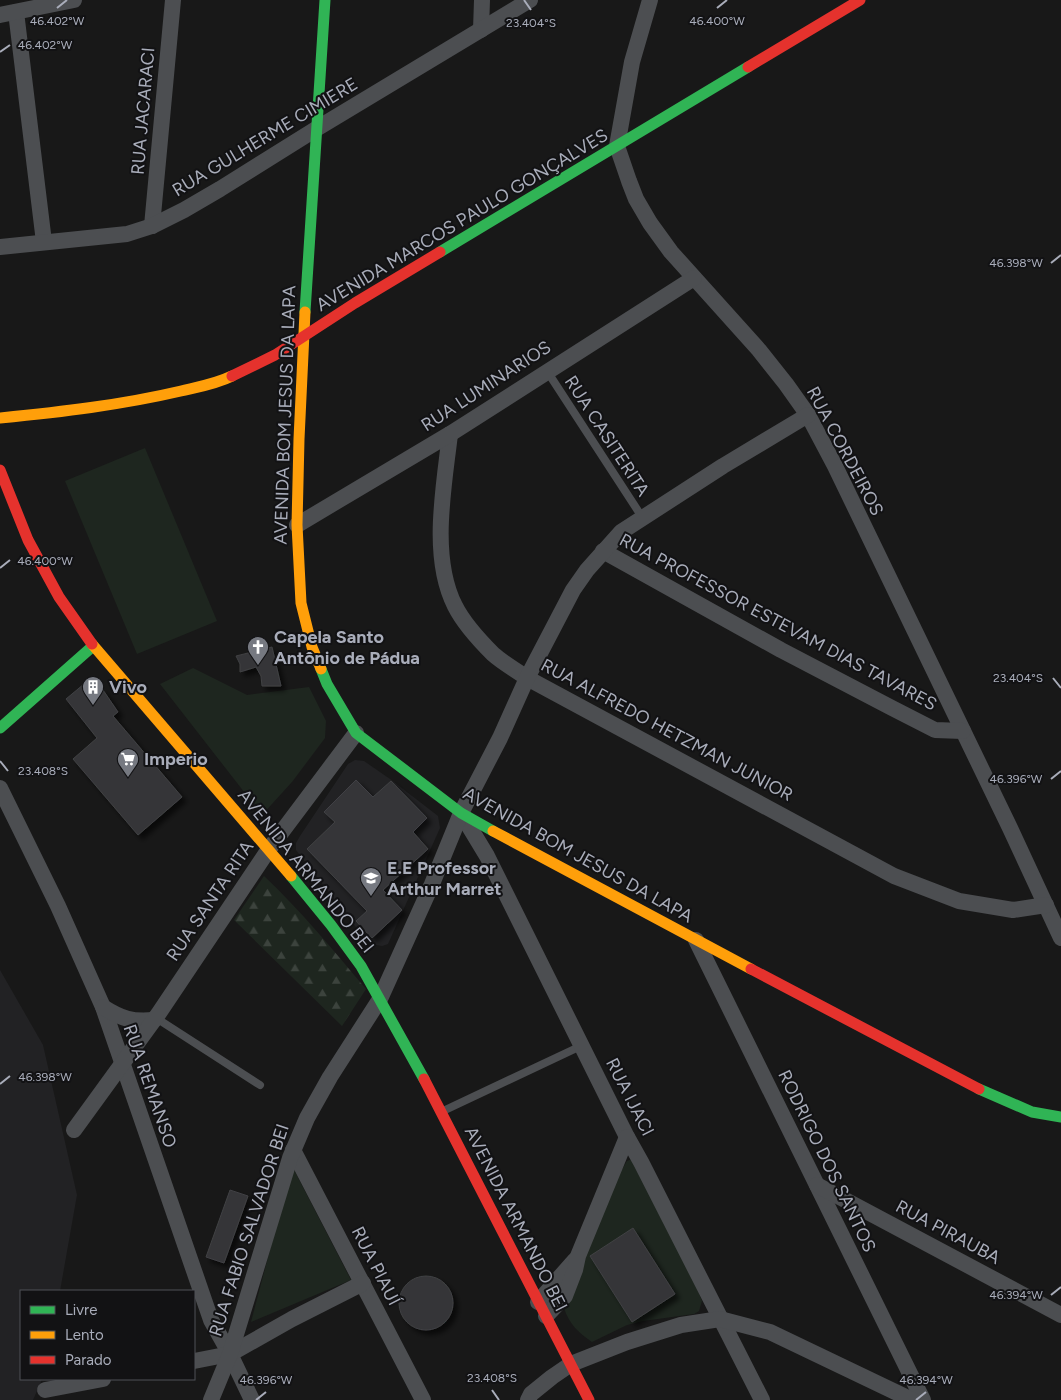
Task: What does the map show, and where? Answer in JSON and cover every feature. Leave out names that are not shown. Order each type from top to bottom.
[{"type":"street","points":[[44,242],[8,13],[74,0]]},
{"type":"street","name":"RUA JACARACI","points":[[152,226],[173,0]]},
{"type":"street","name":"AVENIDA BOM JESUS DA LAPA","points":[[325,0],[299,439],[297,525],[301,603],[312,647],[327,684],[356,733],[461,813],[943,1071],[1032,1112],[1061,1117]]},
{"type":"street","points":[[481,30],[482,0]]},
{"type":"street","name":"RUA GULHERME CIMIERE","points":[[0,247],[127,234],[152,226],[199,202],[530,0]]},
{"type":"street","name":"RUA CORDEIROS","points":[[650,0],[632,62],[617,146],[636,199],[650,223],[671,252],[759,350],[808,415],[835,466],[1061,935]]},
{"type":"street","name":"AVENIDA MARCOS PAULO GONÇALVES","points":[[0,418],[63,412],[139,400],[222,380],[245,371],[305,337],[355,303],[860,0]]},
{"type":"street","name":"RUA LUMINARIOS","points":[[297,525],[450,434],[694,278]]},
{"type":"street","name":"RUA FABIO SALVADOR BEI","points":[[211,1400],[230,1354],[293,1150],[307,1118],[330,1077],[380,999],[432,884],[461,813],[500,738],[527,678],[573,590],[603,550],[621,532],[642,517],[808,415]]},
{"type":"street","name":"RUA ALFREDO HETZMAN JUNIOR","points":[[450,434],[441,522],[442,550],[448,590],[455,607],[469,628],[494,655],[527,678],[894,876],[959,901],[1013,910],[1046,905]]},
{"type":"street","name":"AVENIDA ARMANDO BEI","points":[[0,470],[28,540],[42,568],[59,597],[93,646],[269,849],[331,925],[361,966],[441,1112],[589,1400]]},
{"type":"street","name":"RUA PROFESSOR ESTEVAM DIAS TAVARES","points":[[603,550],[781,650],[935,730],[963,731]]},
{"type":"street","points":[[0,728],[93,646]]},
{"type":"street","name":"RUA SANTA RITA","points":[[74,1130],[155,1019],[269,849],[356,733]]},
{"type":"street","name":"RUA REMANSO","points":[[0,788],[58,906],[103,1007],[211,1320],[252,1400]]},
{"type":"street","name":"RUA IJACI","points":[[461,813],[486,856],[626,1137],[641,1162],[762,1400]]},
{"type":"street","name":"RODRIGO DOS SANTOS","points":[[696,940],[923,1400]]},
{"type":"street","points":[[103,1007],[120,1018],[133,1021],[155,1019]]},
{"type":"street","points":[[542,1309],[565,1296],[578,1256],[626,1137]]},
{"type":"street","name":"RUA PIAUÍ","points":[[293,1150],[423,1400]]},
{"type":"street","name":"RUA PIRAUBA","points":[[817,1185],[1061,1315]]},
{"type":"street","points":[[195,1361],[230,1354],[292,1319],[363,1283]]},
{"type":"street","points":[[528,1400],[531,1394],[571,1364],[627,1342],[681,1326],[720,1319],[770,1332],[912,1400]]},
{"type":"street","points":[[45,1390],[98,1380]]},
{"type":"lane","name":"RUA CASITERITA","points":[[547,371],[642,517]]},
{"type":"lane","points":[[155,1019],[260,1085]]},
{"type":"lane","points":[[441,1112],[582,1046]]},
{"type":"shaded area","name":"E.E Professor Arthur Marret","points":[[355,760],[364,761],[438,816],[440,828],[388,944],[382,946],[369,944],[296,850],[296,843],[300,836],[348,764]]},
{"type":"shaded area","points":[[0,970],[43,1045],[77,1195],[60,1290],[20,1290],[20,1380],[42,1380],[33,1400],[0,1400]]},
{"type":"green space","points":[[145,448],[217,621],[137,654],[65,481]]},
{"type":"green space","points":[[193,668],[247,695],[309,687],[326,721],[325,738],[292,782],[262,815],[160,684]]},
{"type":"green space","points":[[264,876],[304,917],[366,989],[342,1026],[234,920]]},
{"type":"green space","points":[[632,1159],[695,1283],[702,1301],[699,1311],[694,1314],[627,1325],[592,1342],[575,1328],[564,1308],[620,1173],[627,1161]]},
{"type":"green space","points":[[292,1166],[351,1280],[251,1322]]},
{"type":"building","name":"Capela Santo Antônio de Pádua","points":[[272,647],[281,686],[262,686],[261,676],[256,667],[240,672],[240,664],[236,656]]},
{"type":"building","name":"Imperio","points":[[84,684],[94,690],[103,690],[118,712],[113,716],[182,797],[138,835],[73,759],[97,738],[66,699]]},
{"type":"building","name":"E.E Professor Arthur Marret","points":[[356,780],[373,797],[391,781],[427,818],[413,832],[428,849],[383,890],[402,910],[372,938],[356,921],[367,911],[307,849],[335,822],[324,812]]},
{"type":"building","points":[[230,1190],[248,1196],[224,1263],[206,1257]]},
{"type":"building","points":[[633,1228],[675,1294],[632,1322],[590,1256]]},
{"type":"building","points":[[421,1276],[431,1276],[441,1280],[449,1288],[453,1303],[449,1318],[441,1326],[431,1330],[421,1330],[411,1326],[403,1318],[399,1308],[399,1298],[403,1288],[411,1280]]},
{"type":"traffic: fast","points":[[305,312],[325,0]]},
{"type":"traffic: fast","points":[[440,252],[748,67]]},
{"type":"traffic: fast","points":[[0,728],[93,646]]},
{"type":"traffic: fast","points":[[321,669],[327,684],[356,733],[461,813],[493,831]]},
{"type":"traffic: fast","points":[[291,876],[361,966],[424,1079]]},
{"type":"traffic: fast","points":[[979,1089],[1032,1112],[1061,1117]]},
{"type":"traffic: slow","points":[[305,312],[297,525],[301,603],[312,647],[321,669]]},
{"type":"traffic: slow","points":[[0,418],[68,411],[136,400],[207,385],[232,376]]},
{"type":"traffic: slow","points":[[92,644],[291,876]]},
{"type":"traffic: slow","points":[[493,831],[751,969]]},
{"type":"traffic: jam","points":[[748,67],[860,0]]},
{"type":"traffic: jam","points":[[232,376],[275,355],[355,303],[440,252]]},
{"type":"traffic: jam","points":[[0,470],[28,540],[59,597],[92,644]]},
{"type":"traffic: jam","points":[[751,969],[979,1089]]},
{"type":"traffic: jam","points":[[424,1079],[589,1400]]},
{"type":"place","name":"Capela Santo Antônio de Pádua","points":[[258,666]]},
{"type":"place","name":"Vivo","points":[[93,706]]},
{"type":"place","name":"Imperio","points":[[128,778]]},
{"type":"place","name":"E.E Professor Arthur Marret","points":[[371,897]]}]
